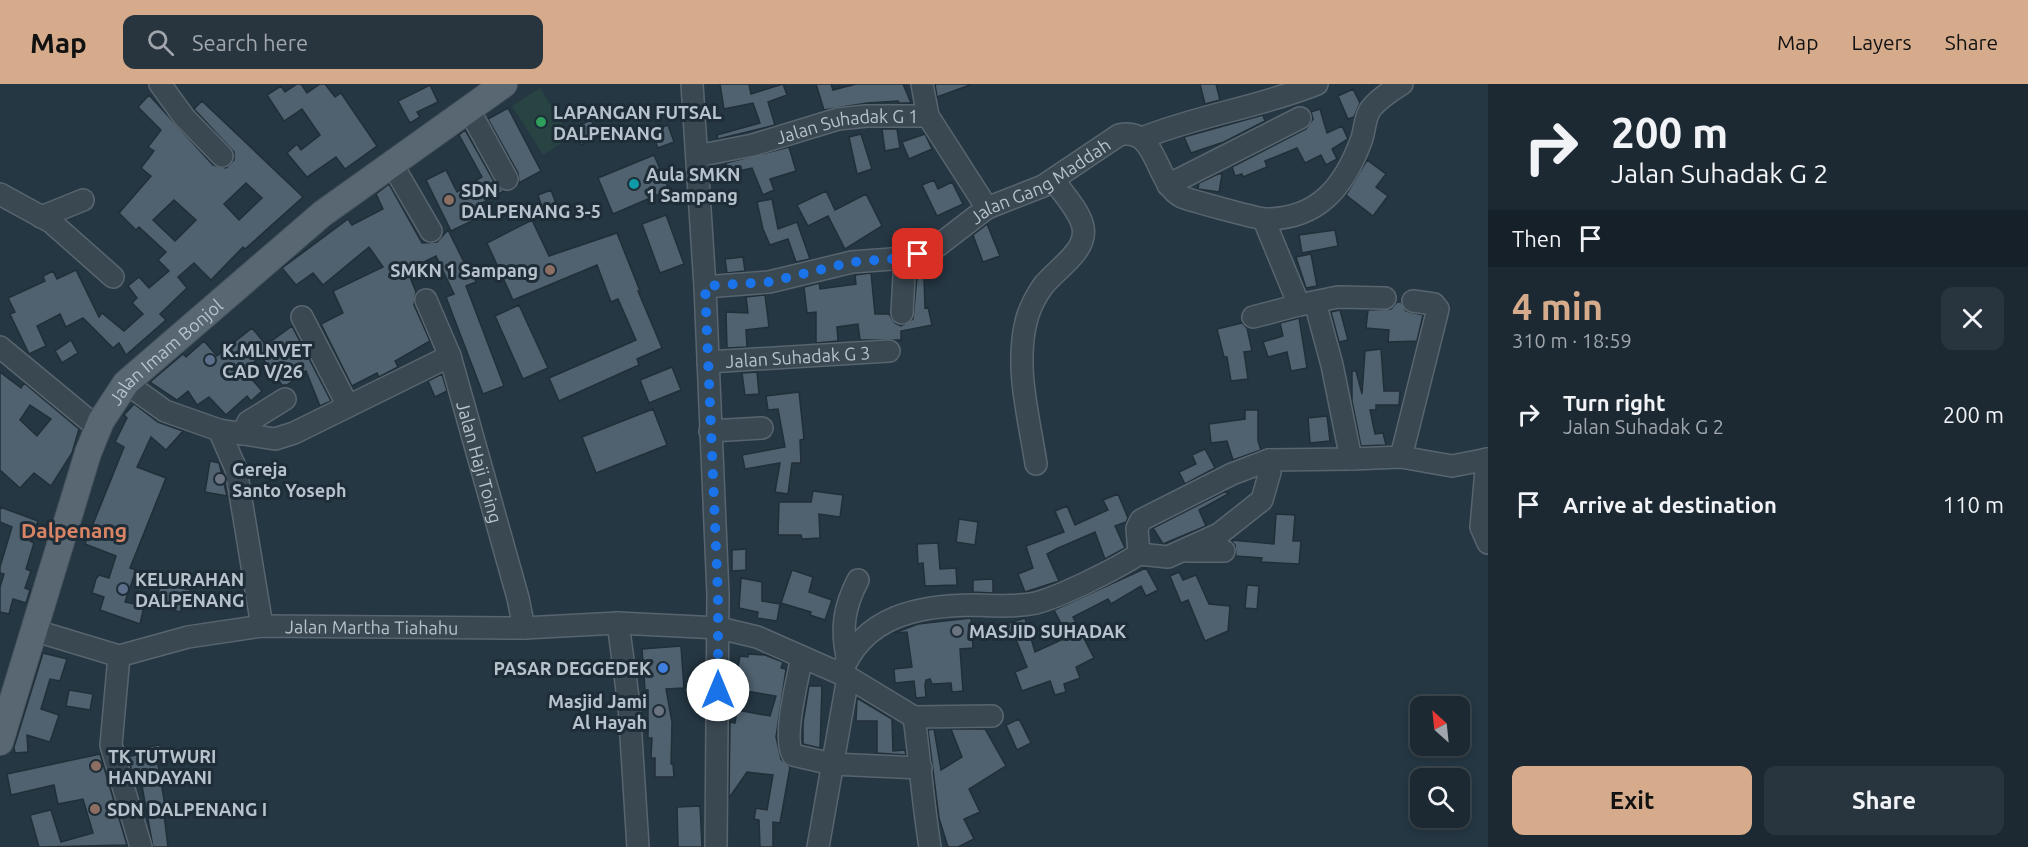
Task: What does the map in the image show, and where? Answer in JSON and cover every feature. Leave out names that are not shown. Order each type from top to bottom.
[{"type":"main road","name":"Jalan Imam Bonjol","points":[[0,742],[33,630],[98,428],[126,383],[322,214],[504,84]]},
{"type":"street","points":[[160,84],[184,117],[222,156]]},
{"type":"street","points":[[692,84],[705,286],[718,628],[716,847]]},
{"type":"street","points":[[922,84],[928,116]]},
{"type":"street","points":[[1317,84],[1265,102],[1172,126],[1142,138],[1156,159],[1168,185],[1182,196],[1264,219],[1298,216],[1322,202],[1347,170],[1362,140],[1366,118],[1372,107],[1402,84]]},
{"type":"street","points":[[468,108],[507,179]]},
{"type":"street","name":"Jalan Suhadak G 1","points":[[697,156],[753,145],[838,119],[866,116],[928,116],[987,208]]},
{"type":"street","points":[[1168,185],[1300,118]]},
{"type":"street","name":"Jalan Gang Maddah","points":[[905,258],[931,251],[987,208],[1053,180],[1119,135],[1129,133],[1142,138]]},
{"type":"street","points":[[392,164],[431,231]]},
{"type":"street","points":[[1036,464],[1022,372],[1021,347],[1028,316],[1044,286],[1081,244],[1084,229],[1080,218],[1053,180]]},
{"type":"street","points":[[0,194],[51,222],[112,277]]},
{"type":"street","points":[[41,217],[83,200]]},
{"type":"street","points":[[1264,219],[1307,303],[1332,365],[1351,459]]},
{"type":"street","points":[[705,286],[769,282],[852,262],[905,258],[902,314]]},
{"type":"street","points":[[1253,317],[1338,297],[1385,298]]},
{"type":"street","name":"Jalan Haji Toing","points":[[426,300],[450,356],[518,598],[524,628]]},
{"type":"street","points":[[1401,457],[1438,309],[1434,304],[1413,301]]},
{"type":"street","points":[[302,317],[348,406]]},
{"type":"street","points":[[0,347],[98,428]]},
{"type":"street","name":"Jalan Suhadak G 3","points":[[708,362],[889,351]]},
{"type":"street","points":[[126,383],[165,411],[219,430],[275,439],[294,433],[450,356]]},
{"type":"street","points":[[242,434],[248,422],[285,399]]},
{"type":"street","points":[[710,431],[762,428]]},
{"type":"street","points":[[219,430],[236,469],[262,626]]},
{"type":"street","points":[[1139,554],[1137,528],[1141,520],[1232,474],[1269,460],[1401,457],[1452,466],[1487,459],[1481,527],[1488,543]]},
{"type":"street","points":[[845,669],[868,633],[882,622],[898,614],[931,607],[1037,603],[1139,554],[1168,556],[1219,534],[1262,500],[1270,472],[1269,460]]},
{"type":"street","points":[[1185,550],[1224,551]]},
{"type":"street","points":[[818,847],[845,669],[844,614],[858,580]]},
{"type":"street","points":[[618,623],[629,705],[638,847]]},
{"type":"street","name":"Jalan Martha Tiahahu","points":[[119,656],[188,637],[262,626],[524,628],[618,623],[718,628],[758,637],[802,657],[845,669],[914,717]]},
{"type":"street","points":[[33,630],[119,656],[111,745],[141,847]]},
{"type":"street","points":[[802,657],[789,749],[797,758],[832,764],[921,768]]},
{"type":"street","points":[[930,847],[921,794],[921,768],[914,717],[992,716]]},
{"type":"green space","name":"LAPANGAN FUTSAL DALPENANG","points":[[540,88],[571,137],[543,155],[512,106]]},
{"type":"building","points":[[301,84],[307,93],[320,84],[325,84],[335,97],[341,93],[377,146],[345,169],[336,157],[307,177],[287,153],[297,144],[301,150],[320,135],[302,109],[284,121],[267,95],[281,86],[285,92]]},
{"type":"building","points":[[720,84],[749,84],[751,94],[783,84],[787,95],[768,102],[775,125],[718,139],[717,135],[760,123],[753,103],[724,109]]},
{"type":"building","points":[[816,84],[831,84],[833,90],[856,84],[903,84],[911,103],[899,103],[898,101],[867,103],[824,110]]},
{"type":"building","points":[[935,84],[970,84],[970,85],[937,97]]},
{"type":"building","points":[[1200,84],[1216,84],[1220,100],[1205,104]]},
{"type":"building","points":[[430,85],[438,102],[417,112],[420,117],[410,123],[398,101]]},
{"type":"building","points":[[1353,89],[1360,103],[1354,117],[1348,119],[1338,96]]},
{"type":"building","points":[[149,95],[213,165],[226,168],[234,160],[234,152],[194,109],[202,101],[303,197],[245,249],[243,247],[211,280],[194,263],[178,277],[187,288],[160,314],[166,320],[126,355],[119,343],[113,348],[83,318],[66,327],[60,314],[37,326],[46,346],[29,354],[10,314],[15,312],[8,298],[45,281],[43,276],[53,271],[57,279],[76,270],[99,317],[102,313],[124,331],[143,314],[132,303],[137,298],[128,286],[139,277],[149,288],[169,271],[158,260],[166,252],[139,227],[136,230],[119,213],[151,176],[141,168],[154,151],[148,147],[161,130],[138,107]],"holes":[[[246,183],[262,198],[239,220],[224,204]],[[174,200],[196,220],[175,241],[153,220]]]},
{"type":"building","points":[[508,108],[541,171],[519,183],[518,173],[488,119]]},
{"type":"building","points":[[1320,109],[1327,133],[1342,126],[1348,139],[1332,149],[1337,159],[1326,165],[1321,155],[1305,163],[1297,148],[1265,161],[1267,167],[1243,177],[1242,174],[1235,176],[1232,167],[1306,129],[1313,119],[1311,112]]},
{"type":"building","points":[[1263,115],[1265,121],[1224,142],[1191,153],[1184,137]]},
{"type":"building","points":[[591,120],[599,136],[581,145],[573,128]]},
{"type":"building","points":[[668,125],[674,142],[658,148],[651,131]]},
{"type":"building","points":[[882,129],[897,129],[900,148],[885,151]]},
{"type":"building","points":[[465,130],[496,185],[504,191],[471,209],[476,219],[451,231],[426,180],[446,170],[457,192],[482,177],[459,135]]},
{"type":"building","points":[[861,134],[872,169],[857,174],[849,137]]},
{"type":"building","points":[[925,134],[932,149],[909,159],[902,142]]},
{"type":"building","points":[[789,147],[796,171],[770,179],[774,190],[763,195],[752,168],[729,173],[726,163]]},
{"type":"building","name":"Aula SMKN 1 Sampang","points":[[654,155],[669,190],[613,214],[598,178]]},
{"type":"building","points":[[1367,160],[1386,174],[1376,187],[1388,196],[1373,216],[1346,195]]},
{"type":"building","points":[[1222,174],[1219,192],[1198,189],[1199,183]]},
{"type":"building","points":[[934,180],[938,189],[952,182],[963,204],[937,216],[922,185]]},
{"type":"building","points":[[389,184],[422,243],[437,242],[448,230],[465,264],[467,262],[476,282],[466,286],[504,386],[483,394],[446,297],[454,294],[436,256],[407,270],[416,292],[414,305],[430,341],[395,361],[398,367],[379,377],[377,373],[352,386],[321,324],[343,313],[333,291],[383,267],[369,247],[323,285],[313,273],[296,285],[282,268],[348,219],[352,225],[383,209],[376,194]]},
{"type":"building","points":[[551,190],[559,212],[545,217],[538,195]]},
{"type":"building","points":[[826,191],[835,210],[866,194],[882,226],[845,249],[828,216],[808,226],[797,205]]},
{"type":"building","points":[[772,199],[778,229],[797,222],[810,259],[796,262],[788,239],[770,245],[763,229],[757,202]]},
{"type":"building","points":[[666,215],[684,264],[660,273],[642,224]]},
{"type":"building","points":[[532,220],[549,256],[617,233],[662,348],[637,359],[639,365],[559,401],[549,378],[636,340],[618,299],[611,302],[597,265],[513,300],[487,243]]},
{"type":"building","points":[[987,224],[1000,256],[983,262],[973,235]]},
{"type":"building","points":[[1335,230],[1338,246],[1302,253],[1299,235]]},
{"type":"building","points":[[1311,254],[1317,286],[1306,288],[1296,257]]},
{"type":"building","points":[[743,257],[745,271],[727,273],[725,259]]},
{"type":"building","points":[[871,273],[875,314],[889,314],[895,323],[901,326],[913,319],[917,277],[924,277],[925,308],[928,307],[932,325],[901,331],[901,340],[860,340],[858,324],[837,327],[838,341],[816,343],[816,312],[807,313],[804,287],[819,283],[820,289],[856,284],[855,275]]},
{"type":"building","points":[[765,295],[769,327],[746,330],[747,347],[727,348],[726,312],[748,313],[746,297]]},
{"type":"building","points":[[1397,302],[1401,302],[1406,311],[1423,315],[1417,341],[1388,342],[1389,330],[1366,328],[1368,310],[1391,309]]},
{"type":"building","name":"SMKN 1 Sampang","points":[[519,305],[548,368],[523,379],[495,316]]},
{"type":"building","points":[[1340,310],[1348,340],[1339,342],[1331,312]]},
{"type":"building","points":[[1299,318],[1307,368],[1291,371],[1287,352],[1268,357],[1263,342],[1283,336],[1280,323]]},
{"type":"building","points":[[1242,323],[1247,328],[1252,351],[1244,352],[1248,379],[1231,381],[1227,357],[1224,357],[1217,329]]},
{"type":"building","points":[[292,326],[331,401],[320,406],[306,371],[287,385],[282,385],[261,356],[244,370],[262,391],[251,401],[247,396],[226,415],[209,397],[197,405],[188,391],[177,400],[150,382],[183,354],[186,357],[204,341],[217,356],[252,328],[266,345]]},
{"type":"building","points":[[71,340],[78,353],[62,363],[55,351]]},
{"type":"building","points":[[1381,349],[1384,391],[1400,391],[1399,405],[1376,405],[1376,410],[1370,410],[1375,434],[1383,433],[1386,445],[1361,446],[1352,401],[1352,371],[1356,371],[1362,394],[1365,351]]},
{"type":"building","points":[[672,367],[681,390],[649,403],[640,380]]},
{"type":"building","points":[[0,372],[21,388],[24,383],[79,429],[72,453],[51,486],[34,473],[20,488],[0,470]],"holes":[[[30,405],[51,419],[37,436],[20,420]]]},
{"type":"building","points":[[757,372],[759,394],[745,395],[742,373]]},
{"type":"building","points":[[442,374],[447,391],[435,397],[428,381]]},
{"type":"building","points":[[799,392],[804,439],[800,440],[801,463],[792,463],[788,494],[775,492],[780,463],[745,469],[742,455],[785,447],[778,409],[768,410],[766,396]]},
{"type":"building","points":[[134,404],[158,422],[183,431],[166,450],[151,437],[137,467],[166,478],[130,568],[136,570],[125,602],[144,606],[140,624],[100,610],[104,597],[92,593],[96,579],[99,575],[109,578],[116,556],[85,544],[124,447],[115,442],[127,418],[124,415]]},
{"type":"building","points":[[653,409],[667,445],[596,473],[582,437]]},
{"type":"building","points":[[1245,410],[1258,410],[1258,441],[1261,450],[1233,460],[1227,441],[1211,443],[1209,424],[1245,419]]},
{"type":"building","points":[[1327,416],[1330,441],[1310,443],[1308,418]]},
{"type":"building","points":[[1205,449],[1215,468],[1185,484],[1179,472],[1196,464],[1192,455]]},
{"type":"building","name":"Gereja Santo Yoseph","points":[[210,461],[219,463],[227,496],[205,492]]},
{"type":"building","points":[[813,491],[843,495],[840,517],[819,514],[820,538],[802,539],[801,535],[778,535],[779,502],[811,502]]},
{"type":"building","points":[[1226,491],[1228,494],[1199,510],[1206,526],[1163,544],[1153,528]]},
{"type":"building","points":[[1118,494],[1128,518],[1126,522],[1115,526],[1125,548],[1105,559],[1095,532],[1056,549],[1047,554],[1059,581],[1025,592],[1018,574],[1033,568],[1026,546],[1064,532],[1055,511],[1067,506],[1075,525],[1108,510],[1103,500]]},
{"type":"building","points":[[0,507],[38,521],[30,541],[34,543],[26,569],[31,571],[25,588],[30,590],[26,603],[13,599],[9,614],[0,612],[0,587],[4,574],[0,573],[0,567],[12,527],[0,522]]},
{"type":"building","points":[[1276,514],[1295,515],[1293,541],[1301,541],[1299,564],[1261,562],[1262,558],[1236,556],[1235,545],[1231,540],[1274,544]]},
{"type":"building","points":[[959,519],[978,522],[975,545],[956,542]]},
{"type":"building","points":[[938,543],[940,569],[956,568],[957,585],[925,586],[923,563],[918,564],[917,544]]},
{"type":"building","points":[[746,549],[746,570],[732,571],[732,550]]},
{"type":"building","points":[[1146,568],[1158,590],[1146,596],[1141,586],[1111,604],[1108,599],[1073,617],[1094,658],[1076,667],[1080,678],[1064,684],[1066,692],[1055,695],[1050,681],[1022,691],[1015,672],[1027,667],[1015,637],[1012,638],[1006,624],[1025,618],[1035,652],[1068,637],[1054,610]]},
{"type":"building","points":[[792,570],[813,577],[809,592],[832,600],[825,620],[810,615],[811,612],[781,603]]},
{"type":"building","points":[[1179,572],[1183,580],[1196,575],[1209,604],[1230,606],[1228,631],[1205,641],[1188,600],[1181,603],[1170,576]]},
{"type":"building","points":[[741,578],[762,582],[762,601],[780,604],[777,621],[757,618],[758,612],[739,608]]},
{"type":"building","points":[[993,579],[993,593],[973,592],[973,580]]},
{"type":"building","points":[[160,584],[191,590],[187,609],[181,608],[181,612],[168,609],[169,605],[157,602]]},
{"type":"building","points":[[1247,585],[1259,586],[1257,609],[1245,608]]},
{"type":"building","points":[[971,618],[973,648],[960,649],[963,691],[952,692],[951,683],[932,684],[930,679],[926,680],[926,697],[916,698],[914,681],[895,683],[894,669],[912,667],[907,632],[894,633],[918,624]]},
{"type":"building","points":[[681,646],[684,688],[666,689],[672,722],[671,764],[673,764],[674,777],[655,777],[655,758],[651,758],[652,738],[648,738],[648,690],[645,690],[642,649]]},
{"type":"building","points":[[43,653],[67,659],[60,681],[50,679],[41,709],[59,715],[50,742],[27,735],[28,752],[15,753],[14,747]]},
{"type":"building","points":[[748,654],[765,655],[783,662],[781,668],[786,669],[776,737],[781,759],[790,767],[780,823],[773,822],[773,847],[760,847],[759,820],[754,819],[756,808],[767,810],[773,775],[747,772],[729,798],[730,722],[735,723],[737,710],[770,716],[776,696],[746,691],[747,684],[735,682],[740,656],[748,657]]},
{"type":"building","points":[[809,686],[822,686],[820,748],[803,744],[803,723]]},
{"type":"building","points":[[69,690],[93,694],[90,710],[66,706]]},
{"type":"building","points":[[857,698],[892,719],[893,751],[905,750],[906,755],[877,753],[877,721],[856,721]]},
{"type":"building","points":[[1019,719],[1031,743],[1017,750],[1006,725]]},
{"type":"building","points":[[934,729],[941,770],[962,757],[951,729],[985,729],[1006,766],[969,789],[980,812],[964,819],[974,839],[958,847],[948,847],[939,818],[928,730]]},
{"type":"building","points":[[160,745],[162,758],[157,759],[165,805],[163,806],[168,847],[153,847],[139,769],[132,771],[128,757],[143,753],[141,748]]},
{"type":"building","points":[[100,754],[127,845],[39,847],[30,815],[51,810],[61,842],[93,833],[83,799],[58,804],[54,785],[11,795],[7,774]]},
{"type":"building","points":[[700,806],[702,847],[678,847],[677,807]]},
{"type":"place","name":"LAPANGAN FUTSAL DALPENANG","points":[[541,122]]},
{"type":"place","name":"Aula SMKN 1 Sampang","points":[[634,184]]},
{"type":"place","name":"SDN DALPENANG 3-5","points":[[449,200]]},
{"type":"place","name":"SMKN 1 Sampang","points":[[550,270]]},
{"type":"place","name":"K.MLNVET CAD V/26","points":[[210,360]]},
{"type":"place","name":"Gereja Santo Yoseph","points":[[220,479]]},
{"type":"place","name":"KELURAHAN DALPENANG","points":[[123,589]]},
{"type":"place","name":"MASJID SUHADAK","points":[[957,631]]},
{"type":"place","name":"PASAR DEGGEDEK","points":[[663,668]]},
{"type":"place","name":"Masjid Jami Al Hayah","points":[[659,711]]},
{"type":"place","name":"TK TUTWURI HANDAYANI","points":[[96,766]]},
{"type":"place","name":"SDN DALPENANG I","points":[[95,809]]},
{"type":"district","name":"Dalpenang","points":[[74,530]]},
{"type":"route","points":[[718,690],[718,595],[707,382],[705,286],[769,282],[852,262],[905,258],[918,254]]}]
